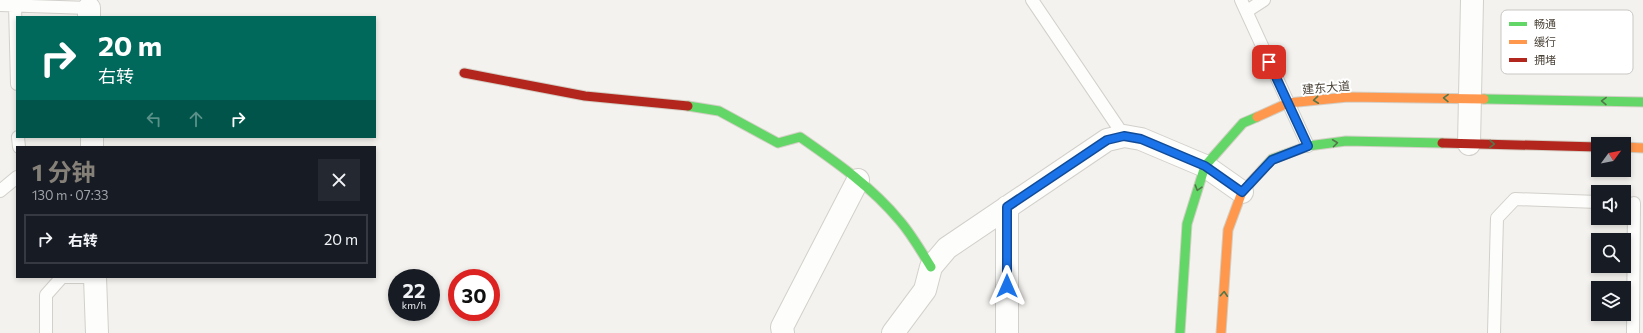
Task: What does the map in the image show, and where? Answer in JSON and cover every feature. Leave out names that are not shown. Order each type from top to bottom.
[{"type":"street","points":[[1469,144],[1472,0]]},
{"type":"street","points":[[464,73],[585,96],[700,107],[719,111],[778,143],[800,137],[858,180],[889,208],[912,236],[931,267]]},
{"type":"street","name":"建东大道","points":[[1180,333],[1187,224],[1205,166],[1243,123],[1288,103],[1348,96],[1643,102]]},
{"type":"street","points":[[893,333],[925,290],[931,267],[947,248],[1107,140],[1124,136],[1141,139],[1205,166],[1242,192]]},
{"type":"street","points":[[1222,333],[1228,230],[1242,192],[1272,160],[1308,146],[1346,141],[1591,146]]},
{"type":"street","points":[[1631,147],[1643,148]]},
{"type":"street","points":[[783,333],[782,326],[858,180]]},
{"type":"street","points":[[1007,207],[1007,333]]},
{"type":"street","points":[[95,278],[97,333]]},
{"type":"lane","points":[[1032,0],[1124,136]]},
{"type":"lane","points":[[1241,0],[1308,146]]},
{"type":"lane","points":[[1247,11],[1264,0]]},
{"type":"lane","points":[[0,5],[89,12]]},
{"type":"lane","points":[[15,5],[16,44]]},
{"type":"lane","points":[[0,191],[16,178]]},
{"type":"lane","points":[[1494,333],[1497,218],[1515,199],[1591,202]]},
{"type":"lane","points":[[1633,333],[1634,203]]},
{"type":"lane","points":[[46,333],[46,295],[61,278]]},
{"type":"traffic: fast","points":[[1484,99],[1643,102]]},
{"type":"traffic: fast","points":[[688,106],[719,111],[778,143],[800,137],[840,166],[878,197],[904,226],[931,267]]},
{"type":"traffic: fast","points":[[1180,333],[1187,224],[1205,166],[1243,123],[1257,117]]},
{"type":"traffic: fast","points":[[1262,170],[1272,159],[1308,146],[1346,141],[1442,143]]},
{"type":"traffic: slow","points":[[1257,117],[1288,103],[1348,97],[1484,99]]},
{"type":"traffic: slow","points":[[1631,147],[1643,148]]},
{"type":"traffic: slow","points":[[1221,333],[1228,230],[1242,192],[1262,170]]},
{"type":"traffic: jam","points":[[464,73],[585,96],[688,106]]},
{"type":"traffic: jam","points":[[1442,143],[1591,147]]},
{"type":"route","points":[[1007,286],[1007,207],[1107,140],[1124,136],[1141,139],[1205,166],[1242,192],[1272,160],[1308,146],[1269,62]]}]
